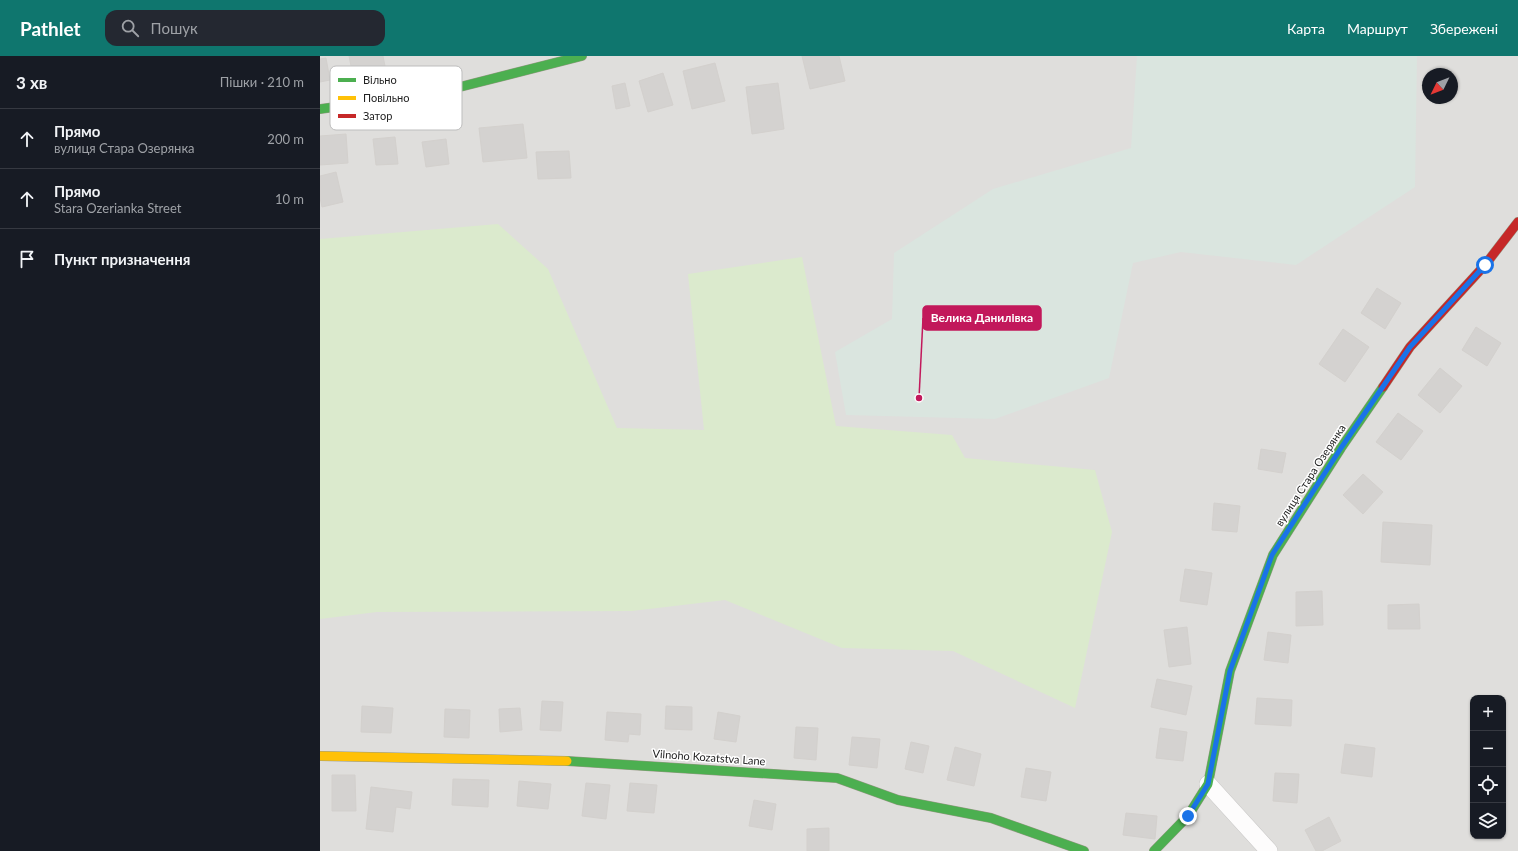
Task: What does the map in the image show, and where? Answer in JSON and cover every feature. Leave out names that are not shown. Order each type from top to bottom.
[{"type":"street","points":[[462,86],[582,56]]},
{"type":"street","points":[[320,109],[330,108]]},
{"type":"street","name":"вулиця Стара Озерянка","points":[[1208,784],[1230,671],[1272,555],[1341,448],[1410,347],[1485,265],[1518,222]]},
{"type":"street","name":"Vilnoho Kozatstva Lane","points":[[320,756],[573,761],[837,778],[898,800],[992,818],[1084,851]]},
{"type":"street","points":[[1154,851],[1188,816],[1208,784],[1269,851]]},
{"type":"shaded area","points":[[320,56],[1518,56],[1518,851],[320,851]]},
{"type":"shaded area","points":[[1137,56],[1417,56],[1415,187],[1296,265],[1181,252],[1133,263],[1109,378],[995,419],[846,415],[835,352],[892,319],[894,253],[993,189],[1131,148]]},
{"type":"green space","points":[[498,224],[548,269],[617,428],[704,430],[688,274],[802,257],[836,426],[952,435],[965,458],[1095,470],[1112,532],[1075,708],[953,651],[842,648],[725,600],[632,611],[377,612],[320,619],[320,239]]},
{"type":"building","points":[[349,56],[383,56],[385,66],[351,66]]},
{"type":"building","points":[[802,56],[839,56],[845,81],[810,89]]},
{"type":"building","points":[[326,58],[330,80],[320,82],[320,59]]},
{"type":"building","points":[[715,63],[725,101],[692,109],[683,71]]},
{"type":"building","points":[[663,73],[673,105],[648,112],[639,81]]},
{"type":"building","points":[[625,83],[630,106],[616,109],[612,86]]},
{"type":"building","points":[[778,83],[784,129],[752,134],[746,87]]},
{"type":"building","points":[[523,124],[527,158],[483,162],[479,128]]},
{"type":"building","points":[[346,134],[348,163],[320,165],[320,136]]},
{"type":"building","points":[[395,137],[398,164],[376,165],[373,139]]},
{"type":"building","points":[[446,139],[449,164],[426,167],[422,142]]},
{"type":"building","points":[[569,151],[571,178],[538,179],[536,152]]},
{"type":"building","points":[[336,172],[343,202],[322,207],[320,198],[320,176]]},
{"type":"building","points":[[1377,288],[1401,303],[1385,329],[1361,313]]},
{"type":"building","points":[[1476,327],[1501,343],[1487,366],[1462,350]]},
{"type":"building","points":[[1343,329],[1369,347],[1345,382],[1319,364]]},
{"type":"building","points":[[1440,368],[1462,386],[1440,413],[1418,395]]},
{"type":"building","points":[[1398,413],[1423,431],[1401,460],[1376,442]]},
{"type":"building","points":[[1261,449],[1286,453],[1282,473],[1258,469]]},
{"type":"building","points":[[1363,474],[1383,492],[1363,514],[1343,495]]},
{"type":"building","points":[[1214,503],[1240,506],[1237,532],[1212,530]]},
{"type":"building","points":[[1383,522],[1432,525],[1430,565],[1381,562]]},
{"type":"building","points":[[1185,569],[1212,573],[1207,605],[1180,601]]},
{"type":"building","points":[[1322,591],[1323,625],[1296,626],[1296,592]]},
{"type":"building","points":[[1419,604],[1420,629],[1388,629],[1388,605]]},
{"type":"building","points":[[1187,627],[1191,664],[1169,667],[1164,630]]},
{"type":"building","points":[[1268,632],[1291,635],[1288,663],[1264,660]]},
{"type":"building","points":[[1157,679],[1192,686],[1186,715],[1151,707]]},
{"type":"building","points":[[1257,698],[1292,700],[1291,726],[1255,724]]},
{"type":"building","points":[[542,701],[563,702],[561,731],[540,730]]},
{"type":"building","points":[[362,706],[393,708],[391,733],[361,732]]},
{"type":"building","points":[[666,706],[692,707],[692,730],[665,729]]},
{"type":"building","points":[[520,708],[522,730],[500,732],[499,709]]},
{"type":"building","points":[[445,709],[470,710],[469,738],[444,737]]},
{"type":"building","points":[[607,712],[641,714],[640,735],[629,734],[628,742],[605,740]]},
{"type":"building","points":[[718,712],[740,716],[736,742],[714,739]]},
{"type":"building","points":[[796,727],[818,728],[816,760],[794,758]]},
{"type":"building","points":[[1160,728],[1187,732],[1183,761],[1156,758]]},
{"type":"building","points":[[852,737],[880,739],[877,768],[849,765]]},
{"type":"building","points":[[911,742],[929,746],[923,773],[905,769]]},
{"type":"building","points":[[1345,744],[1375,748],[1372,777],[1341,773]]},
{"type":"building","points":[[955,747],[981,754],[974,786],[947,780]]},
{"type":"building","points":[[1026,768],[1051,772],[1046,801],[1021,797]]},
{"type":"building","points":[[1275,773],[1299,774],[1297,803],[1273,801]]},
{"type":"building","points":[[332,775],[355,775],[356,811],[332,811]]},
{"type":"building","points":[[453,779],[489,780],[488,807],[452,805]]},
{"type":"building","points":[[519,781],[551,784],[548,809],[517,806]]},
{"type":"building","points":[[586,783],[610,785],[606,819],[582,816]]},
{"type":"building","points":[[630,783],[657,785],[654,813],[627,811]]},
{"type":"building","points":[[371,787],[412,792],[410,809],[396,807],[393,832],[366,829]]},
{"type":"building","points":[[754,800],[776,804],[772,830],[749,826]]},
{"type":"building","points":[[1126,813],[1157,816],[1155,839],[1123,835]]},
{"type":"building","points":[[1329,817],[1341,841],[1322,851],[1316,851],[1305,830]]},
{"type":"building","points":[[829,828],[829,851],[807,851],[807,829]]},
{"type":"traffic: fast","points":[[462,86],[582,56]]},
{"type":"traffic: fast","points":[[320,109],[330,108]]},
{"type":"traffic: fast","points":[[1154,851],[1188,816],[1208,784],[1230,671],[1273,555],[1341,448],[1383,387]]},
{"type":"traffic: fast","points":[[567,761],[837,778],[898,800],[991,818],[1084,851]]},
{"type":"traffic: slow","points":[[320,756],[567,761]]},
{"type":"traffic: jam","points":[[1383,387],[1410,347],[1485,265],[1518,222]]},
{"type":"place","name":"Велика Данилівка","points":[[919,398]]},
{"type":"route","points":[[1188,816],[1208,784],[1230,671],[1272,555],[1341,448],[1410,347],[1485,265]]}]
